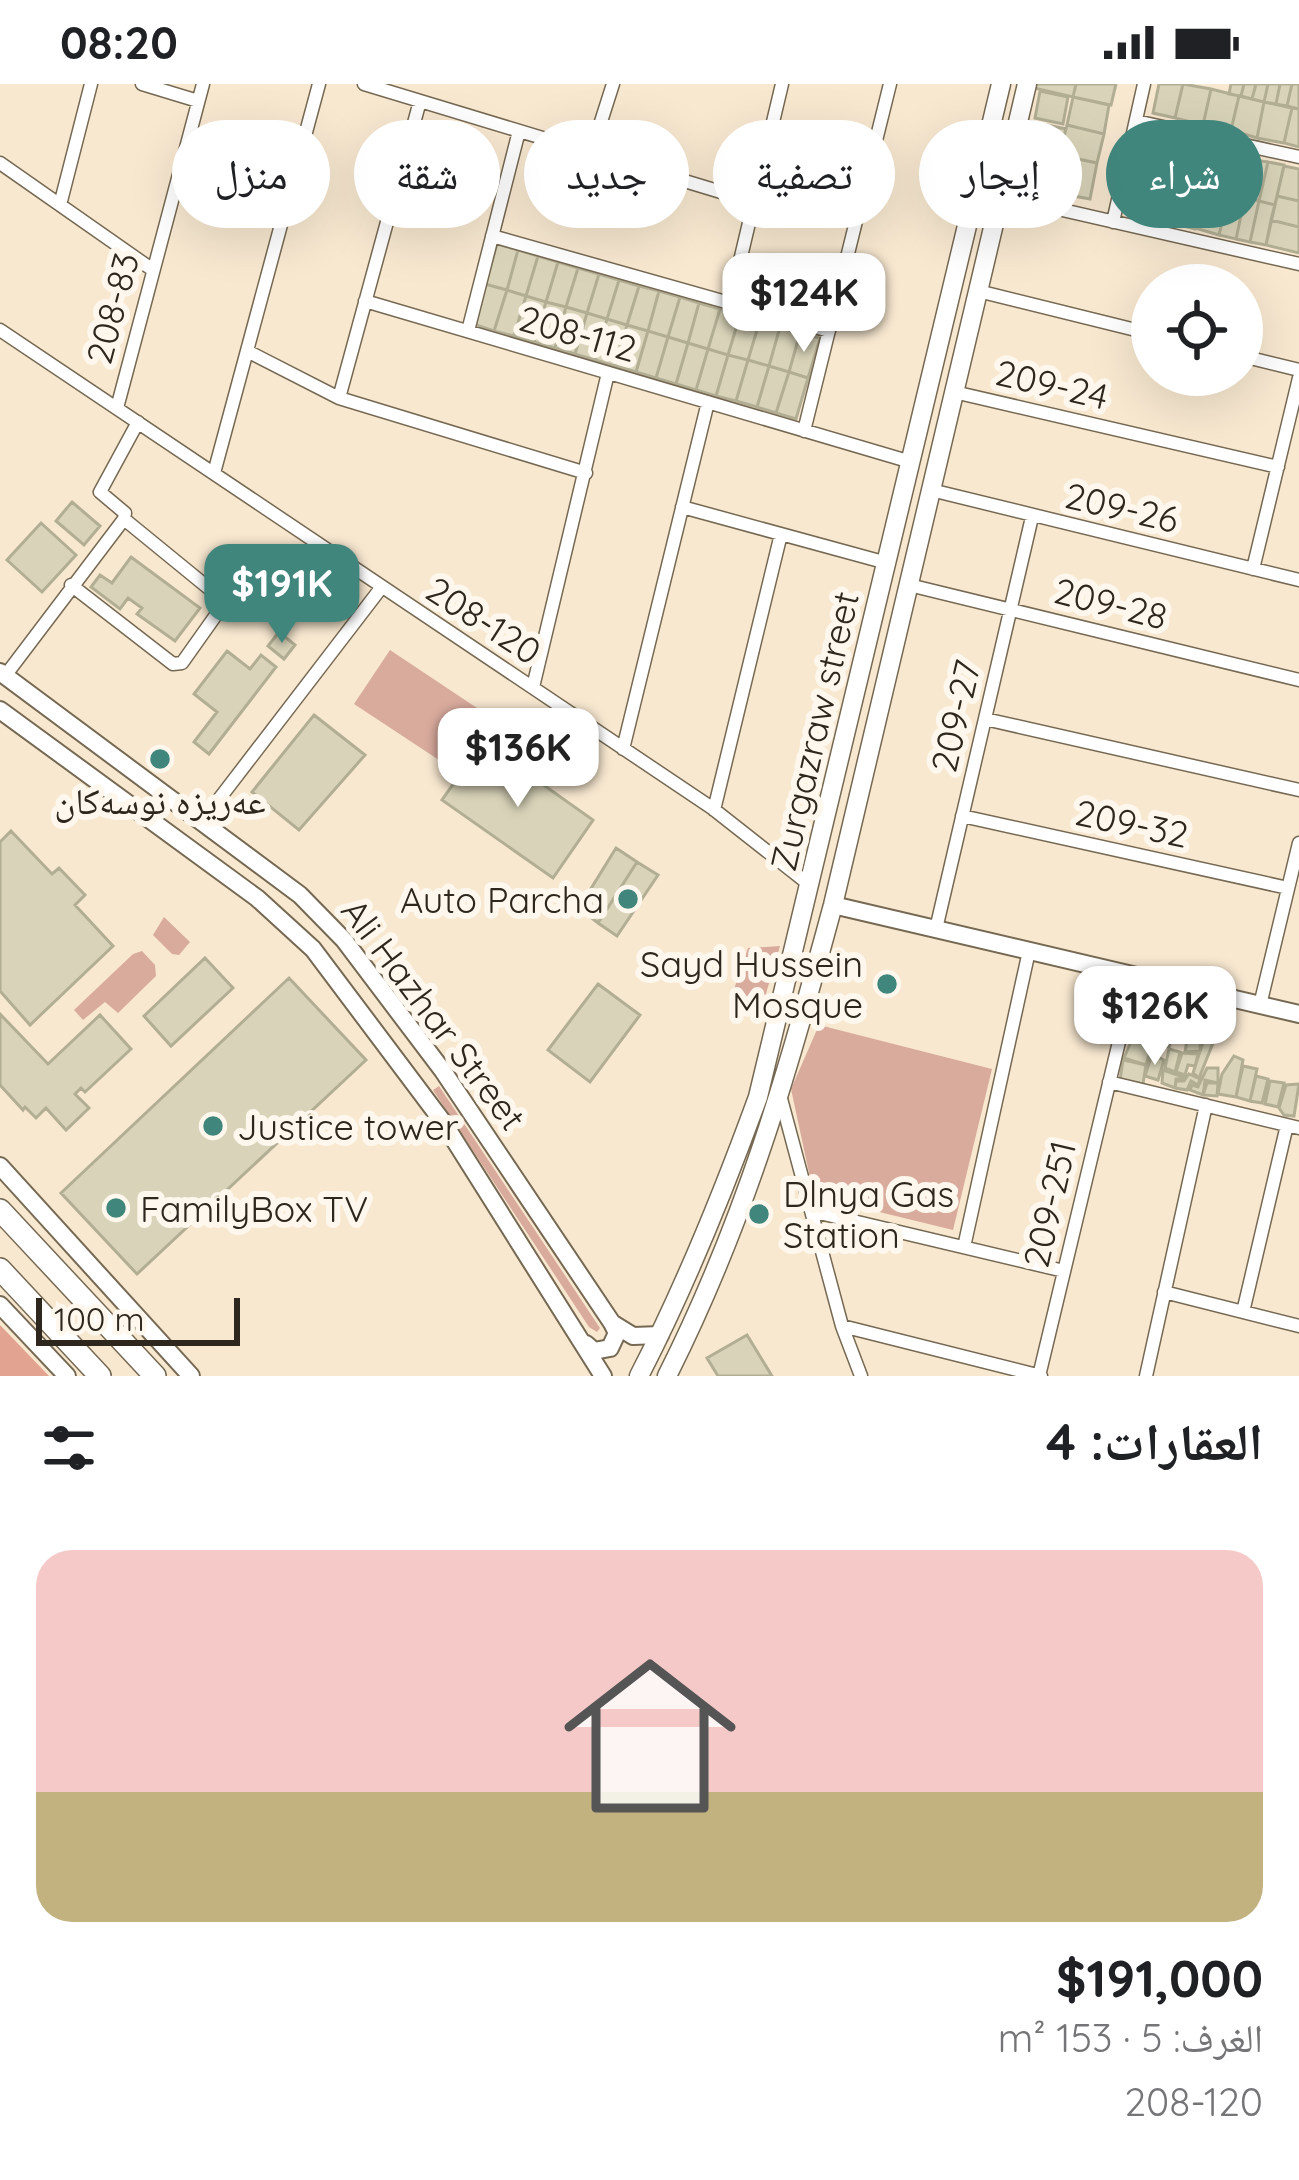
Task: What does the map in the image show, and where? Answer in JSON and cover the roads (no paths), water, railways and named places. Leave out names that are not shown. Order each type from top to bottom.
[{"type":"highway","points":[[0,1210],[155,1376]]},
{"type":"highway","points":[[0,1269],[100,1376]]},
{"type":"main road","name":"Zurgazraw street","points":[[639,1376],[713,1220],[758,1097],[1001,84]]},
{"type":"main road","name":"Zurgazraw street","points":[[1018,120],[1027,84]]},
{"type":"main road","name":"Zurgazraw street","points":[[667,1376],[730,1242],[780,1094],[833,905],[993,228]]},
{"type":"main road","points":[[961,248],[987,254]]},
{"type":"main road","name":"Ali Hazhar Street","points":[[3,674],[300,895],[363,961],[613,1323]]},
{"type":"main road","name":"Ali Hazhar Street","points":[[0,710],[257,898],[313,949],[443,1122],[603,1376]]},
{"type":"main road","points":[[833,905],[1299,1014]]},
{"type":"main road","points":[[0,1166],[190,1376]]},
{"type":"main road","points":[[0,1305],[68,1376]]},
{"type":"main road","points":[[585,1343],[594,1351],[610,1348],[616,1339],[613,1323]]},
{"type":"main road","points":[[613,1323],[633,1336],[660,1335]]},
{"type":"street","points":[[60,205],[91,84]]},
{"type":"street","points":[[142,84],[198,101]]},
{"type":"street","name":"208-83","points":[[117,408],[203,84]]},
{"type":"street","points":[[214,473],[319,84]]},
{"type":"street","points":[[364,84],[524,133]]},
{"type":"street","points":[[602,120],[613,84]]},
{"type":"street","points":[[773,120],[782,84]]},
{"type":"street","points":[[803,430],[890,84]]},
{"type":"street","points":[[1136,120],[1144,84]]},
{"type":"street","points":[[340,398],[420,101]]},
{"type":"street","points":[[468,332],[519,131]]},
{"type":"street","points":[[1263,150],[1299,158]]},
{"type":"street","points":[[0,163],[153,270]]},
{"type":"street","points":[[730,303],[748,228]]},
{"type":"street","points":[[1143,228],[1299,264]]},
{"type":"street","points":[[492,236],[829,331]]},
{"type":"street","points":[[978,291],[1131,329]]},
{"type":"street","name":"208-112","points":[[365,301],[911,462]]},
{"type":"street","name":"208-120","points":[[0,330],[714,810],[811,886]]},
{"type":"street","points":[[247,351],[340,398],[586,473]]},
{"type":"street","points":[[1253,569],[1299,374],[1263,363]]},
{"type":"street","points":[[532,688],[608,373]]},
{"type":"street","name":"209-24","points":[[954,392],[1278,467]]},
{"type":"street","points":[[623,749],[708,402]]},
{"type":"street","points":[[3,674],[124,519],[125,513],[100,492],[138,422]]},
{"type":"street","name":"209-26","points":[[931,490],[1299,580]]},
{"type":"street","points":[[682,507],[887,563]]},
{"type":"street","name":"209-27","points":[[936,929],[1032,517]]},
{"type":"street","points":[[71,585],[172,664],[182,663],[221,608],[222,599],[124,519]]},
{"type":"street","points":[[714,810],[781,534]]},
{"type":"street","name":"209-28","points":[[909,585],[1299,680]]},
{"type":"street","points":[[203,820],[381,588]]},
{"type":"street","points":[[985,718],[1299,790]]},
{"type":"street","name":"209-32","points":[[962,816],[1288,888]]},
{"type":"street","points":[[1260,1005],[1299,843]]},
{"type":"street","points":[[964,1247],[1029,951]]},
{"type":"street","name":"209-251","points":[[1040,1376],[1135,976]]},
{"type":"street","points":[[1109,1082],[1293,1126],[1244,1312]]},
{"type":"street","points":[[780,1094],[842,1326],[861,1376]]},
{"type":"street","points":[[1146,1376],[1206,1105]]},
{"type":"street","points":[[811,1211],[1064,1271]]},
{"type":"street","points":[[1164,1292],[1299,1326]]},
{"type":"street","points":[[842,1326],[1040,1376]]},
{"type":"place","name":"عەریزە نوسەکان","points":[[160,759]]},
{"type":"place","name":"Auto Parcha","points":[[628,899]]},
{"type":"place","name":"Sayd Hussein Mosque","points":[[887,984]]},
{"type":"place","name":"Justice tower","points":[[213,1126]]},
{"type":"place","name":"FamilyBox TV","points":[[116,1208]]},
{"type":"place","name":"Dlnya Gas Station","points":[[759,1214]]}]
